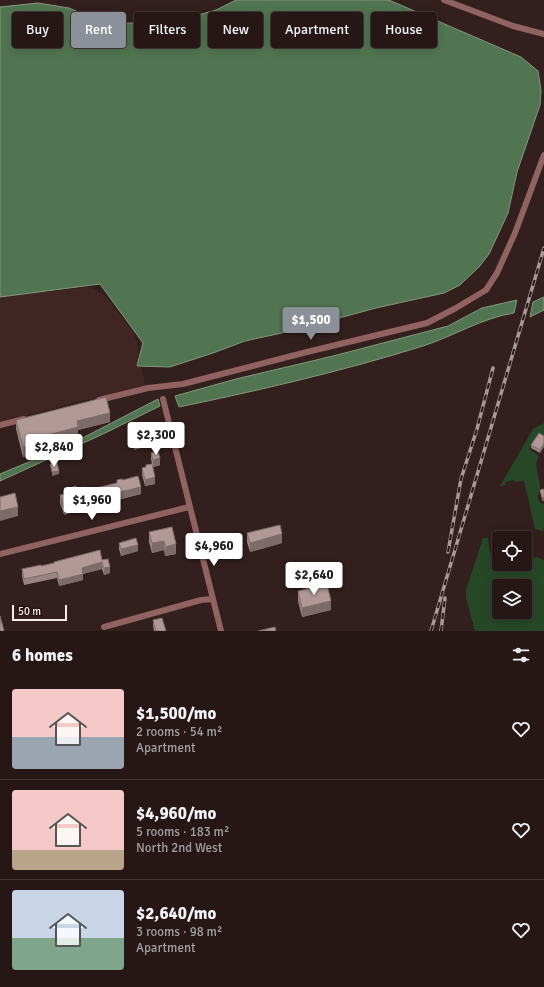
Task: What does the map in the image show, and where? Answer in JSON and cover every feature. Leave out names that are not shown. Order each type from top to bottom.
[{"type":"street","points":[[444,0],[512,26],[544,34]]},
{"type":"street","points":[[89,403],[148,388],[183,384],[306,352],[427,323],[456,308],[486,290],[497,273],[515,233],[544,155]]},
{"type":"street","points":[[163,399],[221,631]]},
{"type":"street","points":[[0,425],[30,418]]},
{"type":"street","points":[[0,554],[189,507]]},
{"type":"street","points":[[104,627],[193,602],[213,599]]},
{"type":"shaded area","points":[[236,0],[389,0],[417,12],[371,12],[371,48],[437,48],[437,21],[521,57],[538,71],[541,90],[540,105],[517,172],[508,213],[489,254],[479,267],[460,285],[444,293],[376,308],[291,331],[245,341],[170,367],[137,366],[143,343],[100,284],[0,297],[0,7],[38,3],[69,8],[79,12],[71,12],[71,48],[126,48],[126,23],[134,23],[134,48],[200,48],[200,15],[208,12],[208,48],[263,48],[263,12],[209,12]]},
{"type":"shaded area","points":[[0,281],[22,284],[46,292],[90,287],[105,296],[134,333],[145,385],[0,422]]},
{"type":"shaded area","points":[[544,297],[544,310],[530,317],[533,302]]},
{"type":"shaded area","points":[[517,300],[514,313],[502,315],[479,323],[423,346],[363,364],[271,387],[179,407],[175,396],[236,379],[333,356],[448,326],[482,308]]},
{"type":"shaded area","points":[[158,399],[160,406],[0,481],[0,474],[67,446]]},
{"type":"shaded area","points":[[544,423],[544,437],[538,434],[529,449],[539,456],[536,467],[540,485],[538,499],[544,504],[543,531],[535,529],[524,481],[515,482],[514,480],[505,482],[506,485],[500,486],[533,429]]},
{"type":"shaded area","points":[[483,538],[488,538],[492,558],[492,571],[532,571],[532,558],[536,557],[544,560],[544,631],[475,631],[466,598],[466,590]]},
{"type":"building","points":[[106,397],[110,413],[77,421],[78,427],[44,436],[45,442],[23,447],[16,420]]},
{"type":"building","points":[[145,430],[148,440],[134,443],[132,434]]},
{"type":"building","points":[[539,433],[544,436],[544,443],[540,450],[531,445]]},
{"type":"building","points":[[158,451],[160,458],[153,460],[151,453]]},
{"type":"building","points":[[57,463],[59,471],[52,472],[50,464]]},
{"type":"building","points":[[152,464],[155,477],[145,480],[142,468],[146,467],[146,465]]},
{"type":"building","points":[[138,476],[141,487],[90,499],[64,508],[60,495],[67,494],[66,489],[76,486],[77,489],[86,487],[87,490],[117,483],[117,480]]},
{"type":"building","points":[[544,489],[544,497],[542,498],[540,490]]},
{"type":"building","points":[[15,493],[18,507],[0,511],[0,497]]},
{"type":"building","points":[[280,525],[282,534],[250,543],[247,533]]},
{"type":"building","points":[[172,527],[176,544],[165,547],[164,541],[152,543],[149,532]]},
{"type":"building","points":[[136,538],[138,545],[121,549],[119,543]]},
{"type":"building","points":[[100,550],[102,560],[108,559],[110,567],[104,568],[102,562],[82,568],[83,574],[59,580],[57,572],[24,579],[22,569],[54,563]]},
{"type":"building","points":[[327,584],[331,601],[302,608],[298,591]]},
{"type":"building","points":[[0,616],[4,631],[0,631]]},
{"type":"building","points":[[162,618],[166,631],[156,631],[153,620]]},
{"type":"building","points":[[275,627],[276,631],[258,631]]},
{"type":"railway","points":[[431,631],[544,248]]},
{"type":"railway","points":[[448,552],[461,479],[477,429],[493,368]]},
{"type":"railway","points":[[441,631],[445,598]]}]
